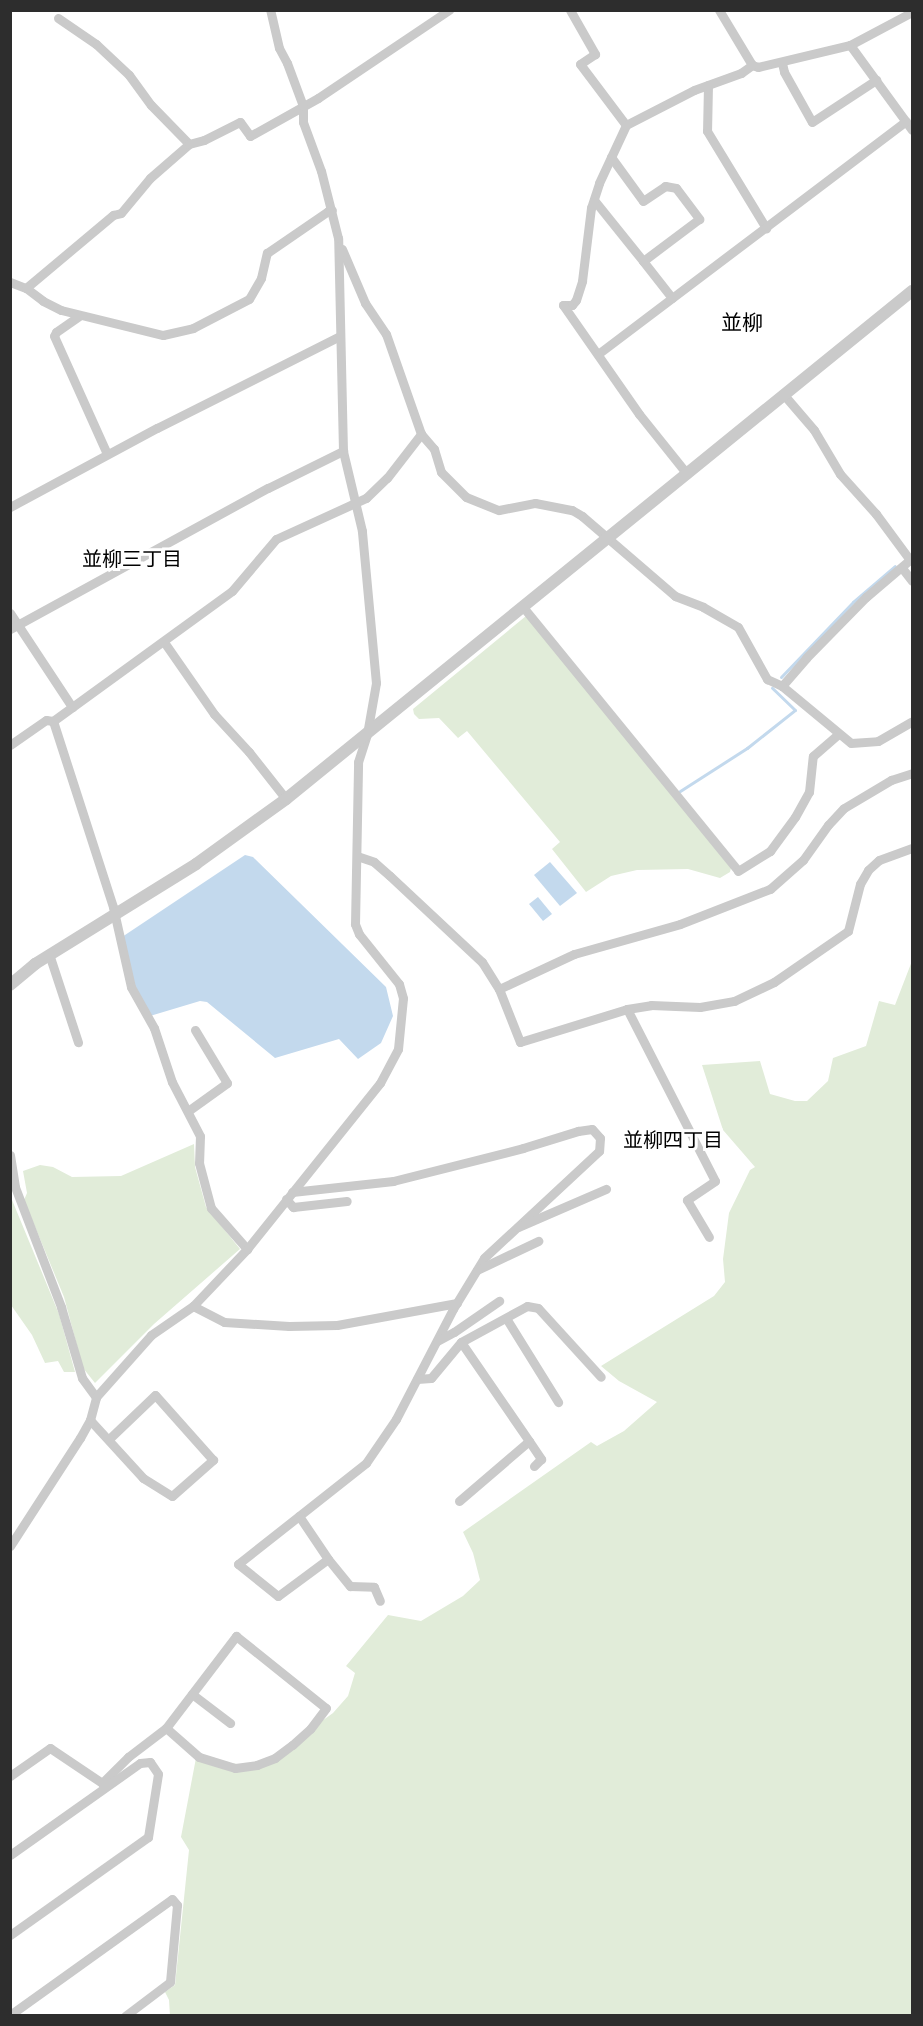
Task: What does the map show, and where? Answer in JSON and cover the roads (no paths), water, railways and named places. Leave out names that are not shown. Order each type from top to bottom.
[{"type":"street","points":[[10,1546],[63,1467],[90,1420],[96,1397],[151,1335],[193,1306],[247,1249],[380,1083],[398,1049],[403,998],[399,984],[359,934],[355,924],[358,762],[367,734],[376,683],[362,531],[343,451],[338,337],[340,279],[338,238],[332,210],[303,122],[303,106],[279,48],[270,10]]},
{"type":"street","points":[[26,288],[113,214],[121,213],[150,178],[189,144],[204,140],[240,122],[250,136],[303,106],[449,10]]},
{"type":"street","points":[[570,10],[595,54],[580,64],[626,125]]},
{"type":"street","points":[[719,10],[752,65],[758,67],[849,45],[912,12]]},
{"type":"street","points":[[58,18],[96,44],[129,75],[151,105],[189,144]]},
{"type":"street","points":[[849,45],[912,130]]},
{"type":"street","points":[[782,63],[784,72],[812,122],[876,80]]},
{"type":"street","points":[[687,474],[639,414],[563,305],[572,305],[582,281],[588,222],[594,200],[626,125],[649,111],[741,73],[752,65]]},
{"type":"street","points":[[708,85],[707,131],[765,228]]},
{"type":"street","points":[[598,354],[906,121]]},
{"type":"street","points":[[611,157],[643,201],[665,186],[676,188],[699,219],[643,261]]},
{"type":"street","points":[[594,200],[672,298]]},
{"type":"street","points":[[10,282],[26,288],[43,301],[79,316],[162,335],[193,328],[249,299],[261,278],[267,254],[332,210]]},
{"type":"street","points":[[338,238],[365,303],[386,334],[421,434],[434,449],[441,472],[466,497],[499,510],[535,503],[572,510],[675,596],[703,607],[738,627],[767,679],[782,686],[851,743],[878,741],[912,721]]},
{"type":"street","points":[[10,985],[49,954],[196,864],[286,799],[912,291]]},
{"type":"street","points":[[79,316],[56,332],[54,336],[107,454]]},
{"type":"street","points":[[10,507],[107,454],[338,337]]},
{"type":"street","points":[[782,686],[866,597],[911,559],[876,514],[840,474],[814,430],[784,395]]},
{"type":"street","points":[[10,745],[46,720],[53,721],[232,591],[276,539],[366,498],[387,478],[421,434]]},
{"type":"street","points":[[14,627],[268,488],[343,451]]},
{"type":"street","points":[[902,568],[912,581]]},
{"type":"street","points":[[523,607],[738,871],[770,851],[795,817],[809,792],[813,756],[838,734]]},
{"type":"street","points":[[10,613],[14,627],[72,707]]},
{"type":"street","points":[[164,642],[214,714],[249,752],[286,799]]},
{"type":"street","points":[[53,721],[115,914],[122,956],[131,987],[153,1028],[171,1082],[200,1136],[199,1163],[211,1208],[247,1249]]},
{"type":"street","points":[[499,989],[574,954],[680,924],[770,889],[803,860],[828,825],[844,808],[891,780],[912,773]]},
{"type":"street","points":[[357,856],[374,862],[482,962],[499,989],[520,1042],[627,1009],[651,1005],[700,1007],[734,1001],[774,982],[848,931],[860,884],[868,870],[879,860],[912,848]]},
{"type":"street","points":[[49,954],[78,1042]]},
{"type":"street","points":[[627,1009],[715,1181],[687,1200],[709,1237]]},
{"type":"street","points":[[188,1110],[227,1083],[195,1030]]},
{"type":"street","points":[[289,1195],[393,1181],[592,1129],[600,1138],[599,1150],[484,1258],[436,1341],[383,1441],[366,1463],[238,1564],[278,1596],[328,1559]]},
{"type":"street","points":[[10,1155],[13,1187],[61,1307],[82,1378],[96,1397]]},
{"type":"street","points":[[514,1228],[606,1189]]},
{"type":"street","points":[[289,1195],[293,1207],[347,1201]]},
{"type":"street","points":[[477,1270],[538,1241]]},
{"type":"street","points":[[436,1341],[454,1332],[499,1301]]},
{"type":"street","points":[[193,1306],[224,1322],[289,1326],[338,1325],[457,1303]]},
{"type":"street","points":[[417,1378],[431,1378],[461,1342],[527,1306],[538,1308],[600,1377]]},
{"type":"street","points":[[506,1318],[558,1402]]},
{"type":"street","points":[[461,1342],[542,1459],[534,1466]]},
{"type":"street","points":[[90,1420],[143,1478],[172,1496],[213,1460],[155,1395],[109,1439]]},
{"type":"street","points":[[459,1501],[529,1441]]},
{"type":"street","points":[[299,1516],[328,1559],[350,1586],[374,1587],[380,1601]]},
{"type":"street","points":[[104,1785],[128,1757],[166,1728],[236,1636],[326,1708],[310,1729],[275,1758],[257,1765],[235,1768],[200,1757],[166,1728]]},
{"type":"street","points":[[192,1694],[230,1723]]},
{"type":"street","points":[[10,1776],[50,1748],[104,1785]]},
{"type":"street","points":[[10,1856],[104,1785],[140,1763],[150,1762],[158,1774],[148,1837],[10,1935]]},
{"type":"street","points":[[10,2015],[172,1899],[177,1905],[170,1982],[128,2014]]},
{"type":"water","points":[[245,855],[253,857],[386,987],[393,1016],[381,1043],[358,1059],[339,1039],[275,1058],[207,1002],[200,1001],[150,1016],[134,986],[122,937]]},
{"type":"water","points":[[550,862],[577,893],[560,906],[534,875]]},
{"type":"water","points":[[538,897],[552,914],[543,921],[529,904]]},
{"type":"waterway","points":[[781,677],[853,602],[895,566]]},
{"type":"waterway","points":[[680,791],[747,748],[795,710],[772,688]]},
{"type":"district","name":"並柳","points":[[742,323]]},
{"type":"district","name":"並柳三丁目","points":[[132,559]]},
{"type":"district","name":"並柳四丁目","points":[[673,1140]]}]
